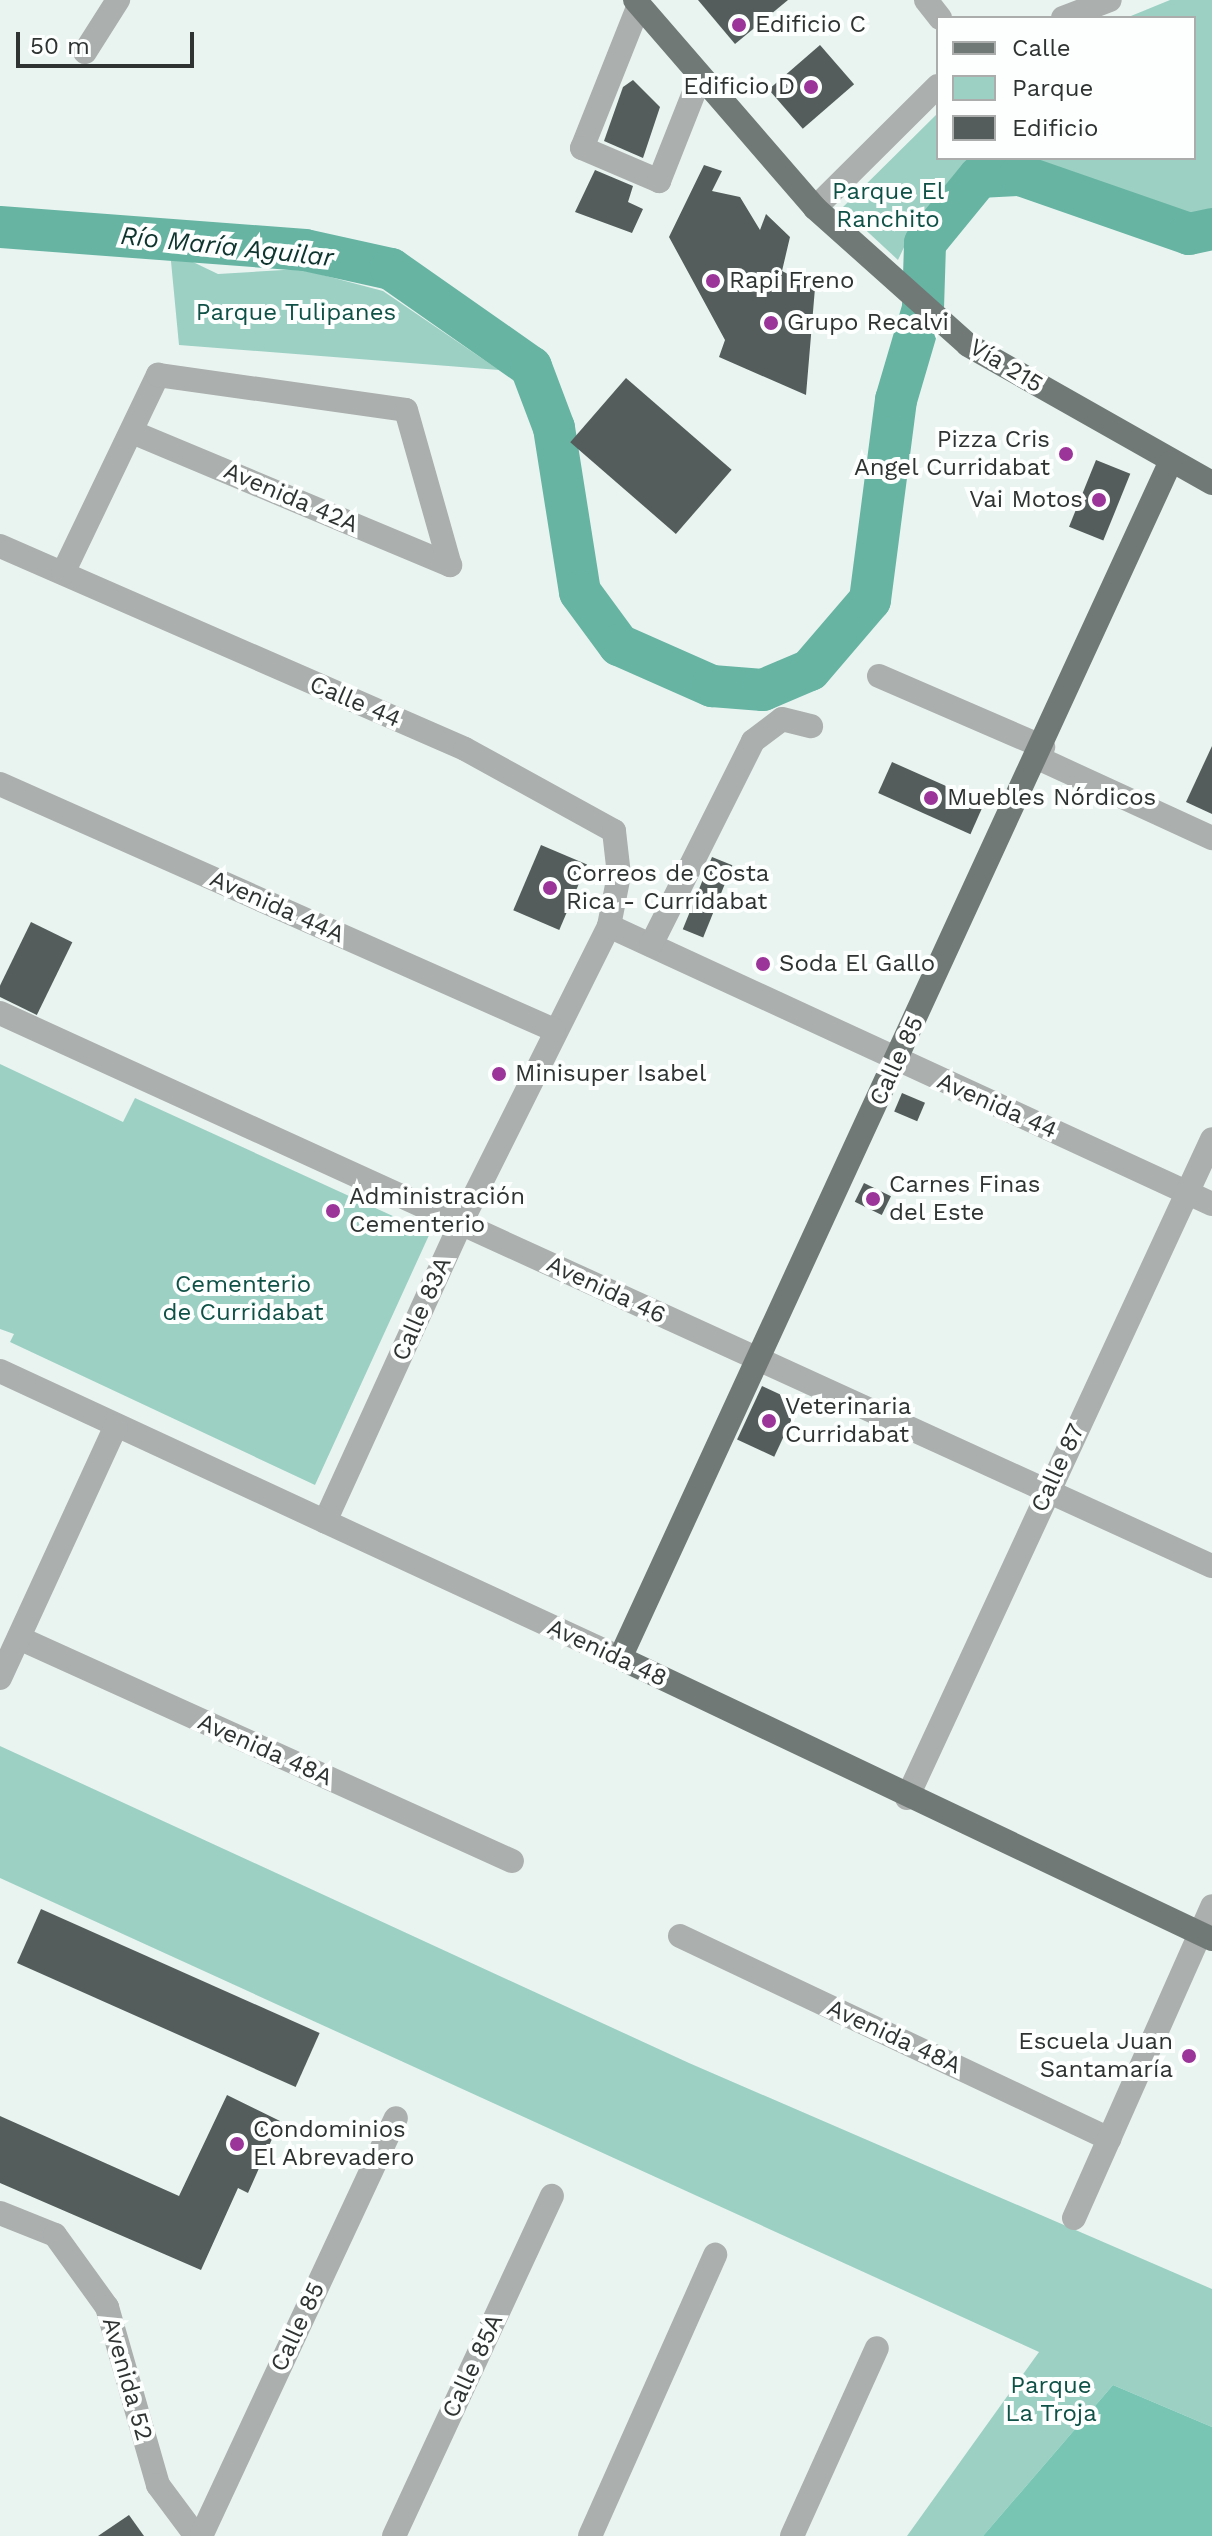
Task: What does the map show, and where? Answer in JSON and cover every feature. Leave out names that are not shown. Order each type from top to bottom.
[{"type":"main road","name":"Vía 215","points":[[637,3],[699,80],[815,208],[871,262],[968,345],[1170,463],[1212,483]]},
{"type":"main road","name":"Calle 85","points":[[620,1658],[1040,752],[1170,463]]},
{"type":"main road","name":"Avenida 48","points":[[620,1658],[907,1798],[1205,1936]]},
{"type":"street","points":[[85,52],[118,0]]},
{"type":"street","points":[[926,0],[938,16]]},
{"type":"street","points":[[1068,16],[1110,0]]},
{"type":"street","points":[[637,3],[582,148],[659,181],[699,80]]},
{"type":"street","points":[[815,208],[936,88]]},
{"type":"street","name":"Avenida 42A","points":[[158,375],[406,410],[450,565],[132,432],[158,375]]},
{"type":"street","points":[[63,573],[132,432]]},
{"type":"street","name":"Calle 44","points":[[0,546],[465,749],[584,808],[614,831],[619,875],[609,926]]},
{"type":"street","points":[[879,676],[1212,838]]},
{"type":"street","points":[[651,945],[753,741],[782,719],[811,726]]},
{"type":"street","name":"Avenida 44A","points":[[0,784],[554,1030]]},
{"type":"street","name":"Avenida 44","points":[[609,926],[1212,1204]]},
{"type":"street","name":"Calle 83A","points":[[325,1522],[461,1223],[554,1030],[609,926]]},
{"type":"street","name":"Avenida 46","points":[[0,1013],[1212,1566]]},
{"type":"street","name":"Calle 87","points":[[907,1798],[1212,1139]]},
{"type":"street","name":"Avenida 48","points":[[0,1371],[620,1658]]},
{"type":"street","points":[[0,1678],[116,1426]]},
{"type":"street","name":"Avenida 48A","points":[[19,1638],[512,1861]]},
{"type":"street","points":[[1074,2218],[1205,1936],[1212,1906]]},
{"type":"street","name":"Avenida 48A","points":[[680,1936],[1109,2139]]},
{"type":"street","name":"Calle 85","points":[[198,2536],[396,2118]]},
{"type":"street","name":"Calle 85A","points":[[394,2536],[552,2196]]},
{"type":"street","name":"Avenida 52","points":[[0,2213],[55,2235],[107,2307],[158,2485],[198,2536]]},
{"type":"street","points":[[590,2536],[715,2255]]},
{"type":"street","points":[[792,2536],[877,2348]]},
{"type":"green space","points":[[1170,0],[1212,0],[1212,210],[1189,216],[1029,160],[1196,160],[1196,16],[1131,16]]},
{"type":"green space","name":"Parque El Ranchito","points":[[936,115],[936,160],[971,160],[915,224],[898,260],[842,208]]},
{"type":"green space","name":"Parque Tulipanes","points":[[170,251],[218,274],[300,269],[383,291],[499,370],[179,345]]},
{"type":"green space","name":"Cementerio de Curridabat","points":[[0,1064],[123,1122],[135,1098],[430,1233],[315,1485],[10,1342],[14,1334],[0,1329]]},
{"type":"green space","name":"Parque La Troja","points":[[0,1746],[689,2063],[1212,2289],[1212,2427],[1113,2385],[983,2536],[907,2536],[1039,2352],[0,1878]]},
{"type":"green space","points":[[1113,2385],[1212,2427],[1212,2536],[983,2536]]},
{"type":"building","name":"Edificio C","points":[[698,0],[788,0],[735,44]]},
{"type":"building","name":"Edificio D","points":[[820,45],[854,84],[803,129],[769,90]]},
{"type":"building","points":[[633,80],[660,107],[643,158],[604,141],[623,87]]},
{"type":"building","points":[[704,165],[722,171],[712,191],[740,197],[760,230],[766,214],[790,237],[782,271],[815,288],[806,395],[719,357],[725,340],[669,237]]},
{"type":"building","points":[[595,170],[633,186],[628,202],[643,209],[632,233],[575,212]]},
{"type":"building","points":[[626,378],[732,470],[676,534],[570,442]]},
{"type":"building","name":"Vai Motos","points":[[1096,460],[1130,474],[1103,541],[1069,527]]},
{"type":"building","points":[[1212,746],[1212,814],[1186,802]]},
{"type":"building","name":"Muebles Nórdicos","points":[[892,762],[984,803],[970,834],[878,793]]},
{"type":"building","name":"Correos de Costa Rica - Curridabat","points":[[541,845],[587,865],[559,930],[513,910]]},
{"type":"building","points":[[712,857],[732,865],[703,938],[683,929]]},
{"type":"building","points":[[31,922],[72,942],[37,1015],[0,997],[0,986]]},
{"type":"building","points":[[902,1093],[925,1103],[917,1121],[894,1111]]},
{"type":"building","name":"Carnes Finas del Este","points":[[864,1183],[891,1196],[882,1215],[855,1202]]},
{"type":"building","name":"Veterinaria Curridabat","points":[[762,1386],[799,1403],[774,1457],[737,1439]]},
{"type":"building","points":[[41,1909],[320,2033],[296,2087],[17,1963]]},
{"type":"building","points":[[227,2095],[280,2121],[248,2193],[238,2188],[201,2270],[0,2183],[0,2116],[179,2196]]},
{"type":"building","points":[[129,2515],[144,2536],[98,2536]]},
{"type":"waterway","name":"Río María Aguilar","points":[[0,227],[305,250],[391,269],[531,367],[554,428],[580,592],[619,645],[712,686],[763,690],[810,670],[870,600],[896,400],[923,308],[925,243],[979,177],[1020,175],[1189,234],[1212,229]]},
{"type":"place","name":"Edificio C","points":[[739,25]]},
{"type":"place","name":"Edificio D","points":[[811,87]]},
{"type":"place","name":"Rapi Freno","points":[[713,281]]},
{"type":"place","name":"Grupo Recalvi","points":[[771,323]]},
{"type":"place","name":"Pizza Cris Angel Curridabat","points":[[1066,454]]},
{"type":"place","name":"Vai Motos","points":[[1099,500]]},
{"type":"place","name":"Muebles Nórdicos","points":[[931,798]]},
{"type":"place","name":"Correos de Costa Rica - Curridabat","points":[[550,888]]},
{"type":"place","name":"Soda El Gallo","points":[[763,964]]},
{"type":"place","name":"Minisuper Isabel","points":[[499,1074]]},
{"type":"place","name":"Carnes Finas del Este","points":[[873,1199]]},
{"type":"place","name":"Administración Cementerio","points":[[333,1211]]},
{"type":"place","name":"Veterinaria Curridabat","points":[[769,1421]]},
{"type":"place","name":"Escuela Juan Santamaría","points":[[1189,2056]]},
{"type":"place","name":"Condominios El Abrevadero","points":[[237,2144]]}]
